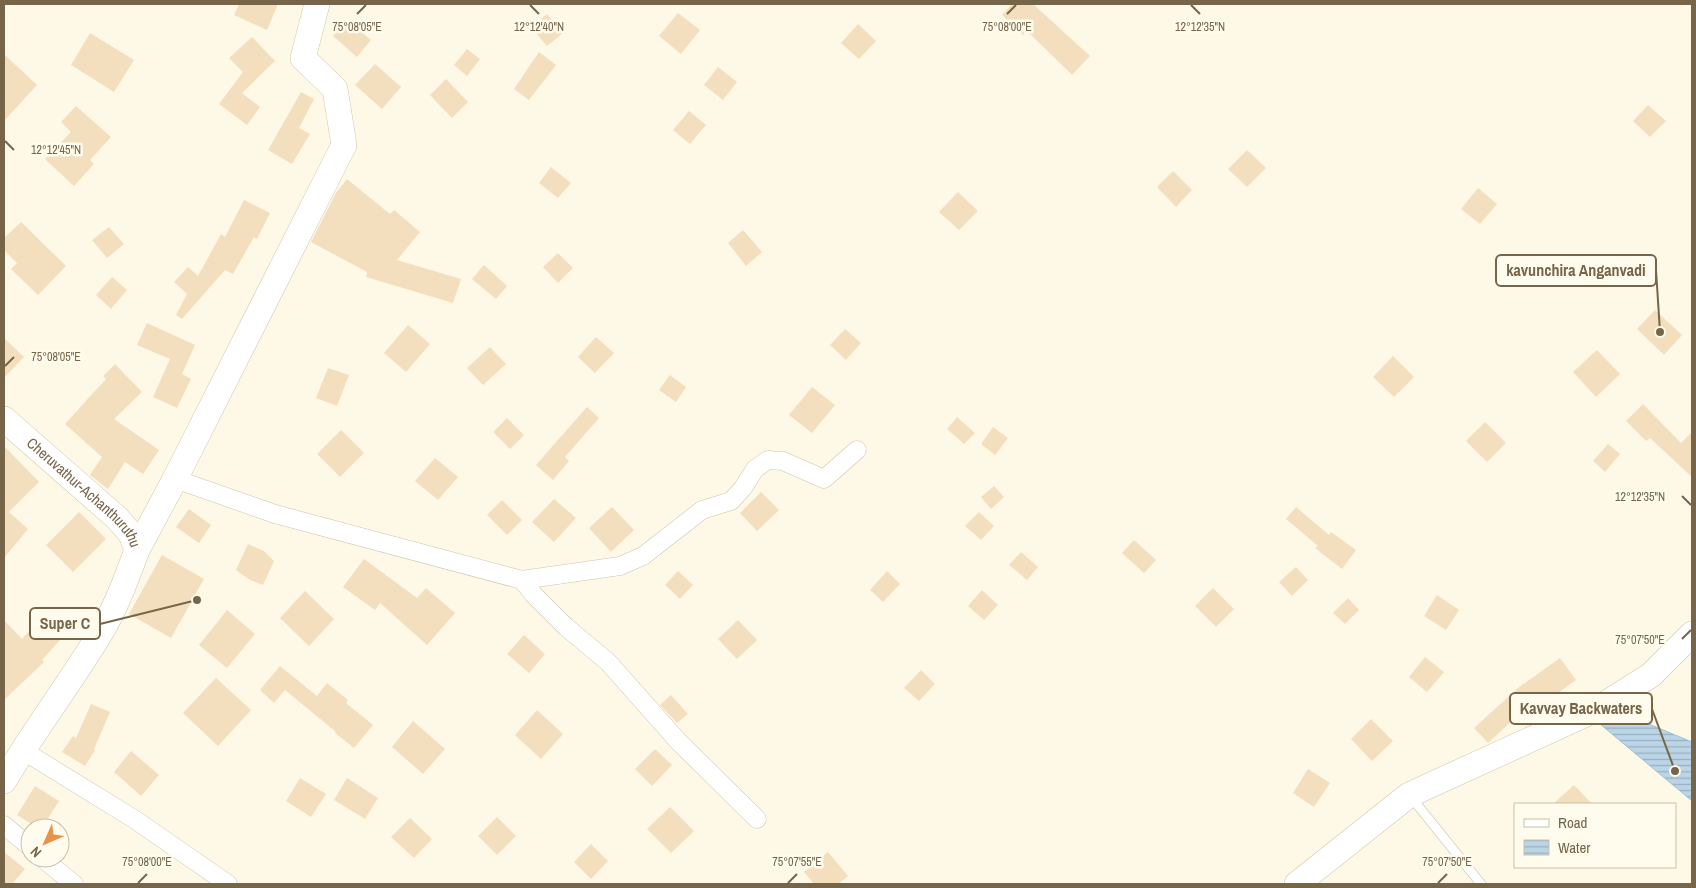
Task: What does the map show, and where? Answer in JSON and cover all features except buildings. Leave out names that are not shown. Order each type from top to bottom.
[{"type":"main road","points":[[137,550],[175,479],[344,145],[335,89],[303,58],[317,4]]},
{"type":"main road","name":"Cheruvathur-Achanthuruthu","points":[[4,419],[117,518],[131,534],[137,550],[121,592],[99,636],[22,750],[4,781]]},
{"type":"main road","points":[[1297,884],[1409,795],[1597,708],[1645,679],[1692,634]]},
{"type":"street","points":[[175,479],[275,514],[522,580],[620,566],[643,556],[676,528],[702,510],[731,501],[744,488],[755,469],[768,460],[783,461],[824,479],[857,450]]},
{"type":"street","points":[[522,580],[533,594],[566,627],[608,662],[678,741],[757,819]]},
{"type":"street","points":[[22,750],[134,819],[228,884]]},
{"type":"street","points":[[4,825],[20,839]]},
{"type":"street","points":[[54,868],[74,884]]},
{"type":"lane","points":[[1409,795],[1481,884]]},
{"type":"water","points":[[1620,712],[1692,742],[1692,801],[1600,724]]},
{"type":"place","name":"kavunchira Anganvadi","points":[[1660,332]]},
{"type":"place","name":"Super C","points":[[197,600]]},
{"type":"place","name":"Kavvay Backwaters","points":[[1675,771]]}]
